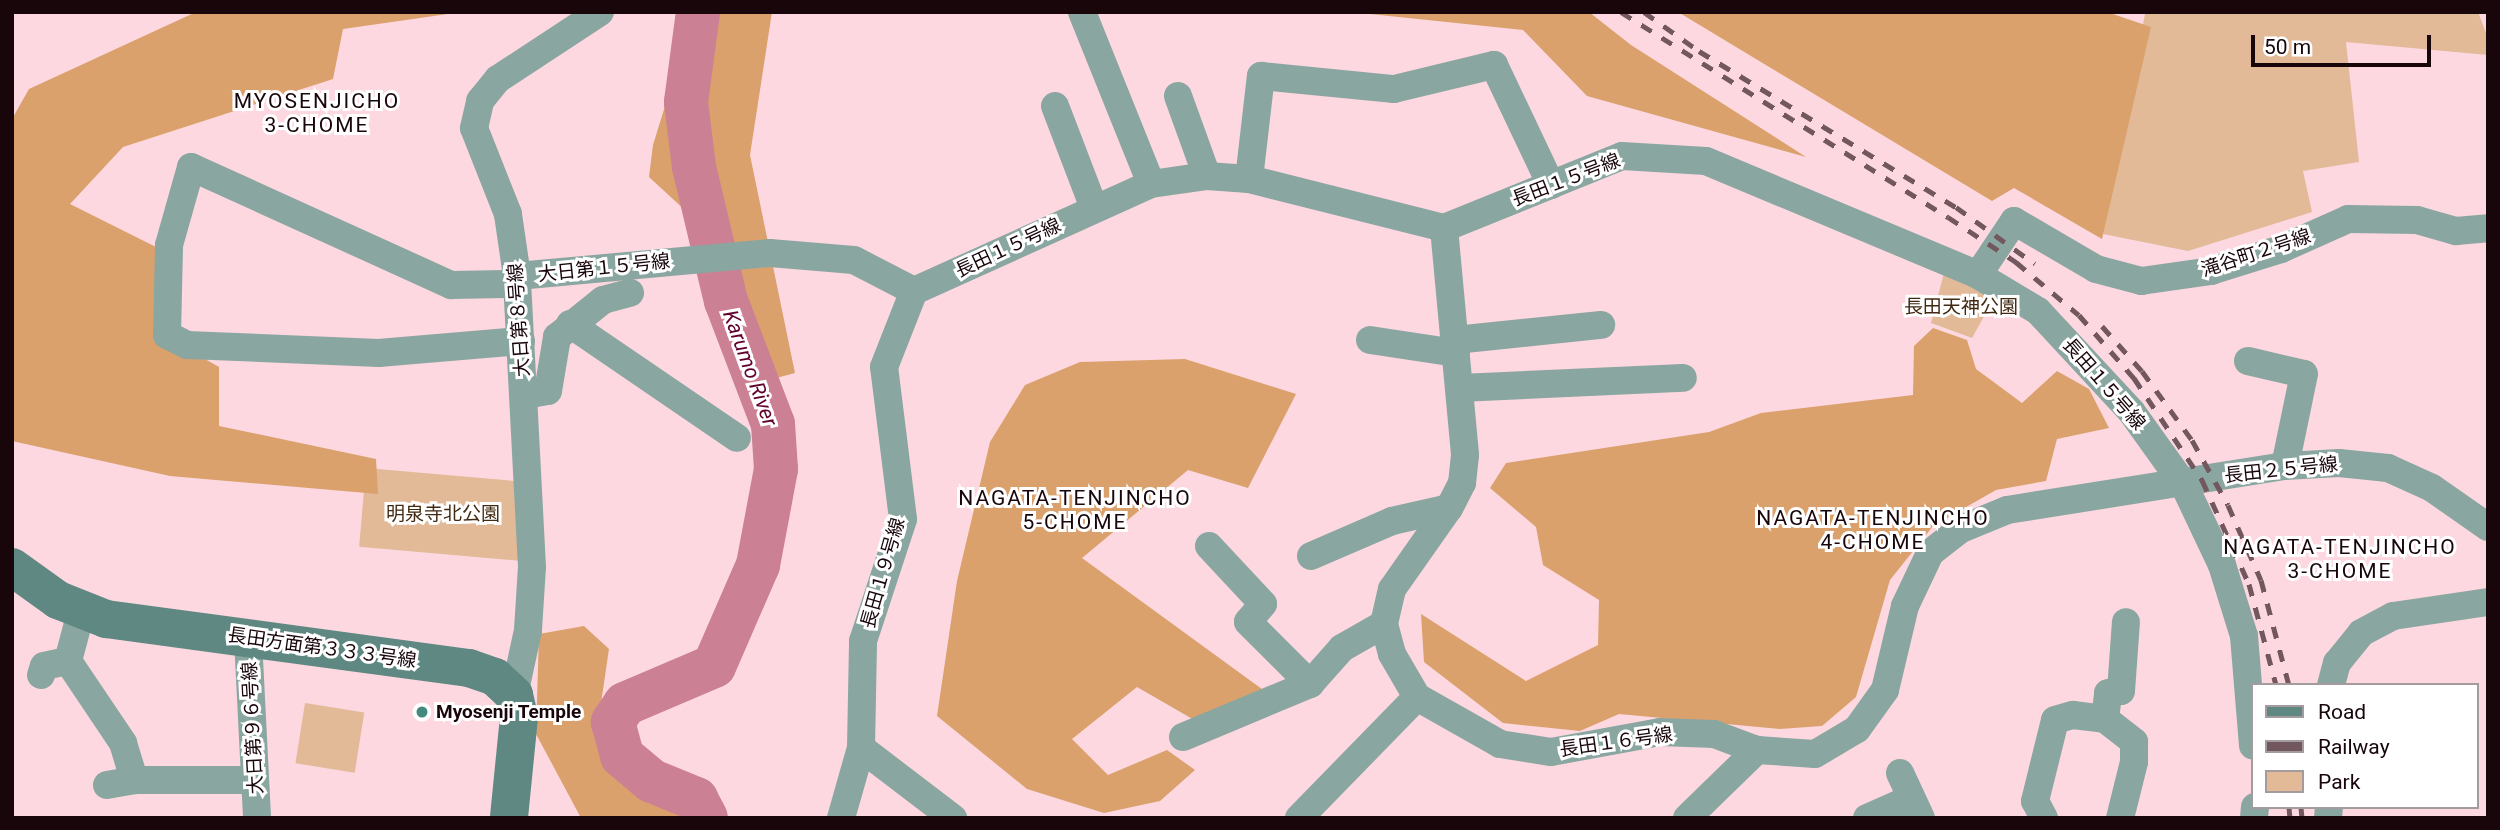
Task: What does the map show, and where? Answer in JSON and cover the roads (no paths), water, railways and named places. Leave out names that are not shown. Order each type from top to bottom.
[{"type":"street","name":"大日第８号線","points":[[513,695],[528,630],[532,567],[517,276],[508,214],[474,128],[480,101],[498,79],[600,12]]},
{"type":"street","points":[[1082,12],[1151,184]]},
{"type":"street","points":[[1249,178],[1261,76],[1394,89],[1494,65],[1551,185]]},
{"type":"street","points":[[1178,96],[1206,176]]},
{"type":"street","points":[[1055,106],[1094,208]]},
{"type":"street","name":"長田１５号線","points":[[914,291],[1151,184],[1206,176],[1249,178],[1444,228],[1622,156],[1706,161],[1978,275],[2039,311],[2132,411],[2184,485],[2222,565],[2244,636],[2252,734]]},
{"type":"street","name":"大日第１５号線","points":[[521,341],[379,354],[187,345],[167,335],[169,245],[191,167],[451,285],[506,284],[517,276],[770,253],[854,260],[914,291]]},
{"type":"street","name":"滝谷町２号線","points":[[1978,275],[2014,221],[2096,269],[2141,281],[2211,271],[2281,249],[2348,219],[2417,219],[2456,231],[2488,228]]},
{"type":"street","points":[[1299,818],[1416,697],[1392,654],[1384,624],[1392,589],[1449,508],[1462,483],[1465,455],[1444,228]]},
{"type":"street","name":"長田１９号線","points":[[841,818],[861,748],[863,641],[903,519],[884,367],[914,291]]},
{"type":"street","points":[[524,395],[548,391],[557,337],[570,324],[603,300],[630,293]]},
{"type":"street","points":[[570,324],[737,438]]},
{"type":"street","points":[[1370,341],[1456,347],[1601,326]]},
{"type":"street","points":[[2248,362],[2304,374],[2285,466]]},
{"type":"street","points":[[1460,388],[1683,378]]},
{"type":"street","name":"長田２５号線","points":[[2184,485],[2285,466],[2339,463],[2388,468],[2483,513]]},
{"type":"street","name":"長田１６号線","points":[[1416,697],[1500,744],[1551,752],[1660,732],[1714,734],[1757,750],[1815,754],[1857,729],[1885,690],[1905,606],[1930,553],[1961,529],[2007,510],[2184,485]]},
{"type":"street","points":[[1311,556],[1391,521],[1449,508]]},
{"type":"street","points":[[1209,546],[1263,604],[1248,622],[1310,684]]},
{"type":"street","name":"長田方面第３３３号線","points":[[12,567],[81,612],[248,639],[469,668],[495,677],[513,695]]},
{"type":"street","points":[[2332,683],[2337,663],[2361,633],[2393,616],[2488,602]]},
{"type":"street","points":[[81,612],[68,661],[123,743],[120,783],[255,780]]},
{"type":"street","points":[[2105,719],[2108,693],[2121,691],[2126,622]]},
{"type":"street","points":[[1183,737],[1310,684],[1342,648],[1384,624]]},
{"type":"street","name":"大日第９６号線","points":[[248,639],[257,818]]},
{"type":"street","points":[[41,675],[44,666],[68,661]]},
{"type":"street","points":[[509,818],[519,717],[513,695]]},
{"type":"street","points":[[2045,818],[2035,801],[2055,720],[2073,715],[2105,719],[2134,741],[2120,818]]},
{"type":"street","points":[[861,748],[953,818]]},
{"type":"street","points":[[1696,814],[1757,750]]},
{"type":"street","points":[[1867,818],[1911,797]]},
{"type":"waterway","name":"Karumo River","points":[[698,12],[686,102],[694,167],[726,301],[773,424],[776,469],[758,565],[714,666],[625,704],[613,722],[622,756],[652,781],[696,799],[706,818]]},
{"type":"railway","points":[[1621,12],[1948,217],[2016,262],[2079,315],[2134,378],[2202,480],[2249,584],[2275,683]]},
{"type":"railway","points":[[1644,12],[1699,51],[1956,207],[2035,264]]},
{"type":"railway","points":[[2102,326],[2142,371],[2192,440],[2228,505],[2261,580],[2288,683]]},
{"type":"railway","points":[[2289,809],[2290,818]]},
{"type":"railway","points":[[2301,809],[2302,818]]},
{"type":"place","name":"Myosenji Temple","points":[[422,712]]},
{"type":"district","name":"MYOSENJICHO 3-CHOME","points":[[317,113]]},
{"type":"district","name":"NAGATA-TENJINCHO 5-CHOME","points":[[1075,510]]},
{"type":"district","name":"NAGATA-TENJINCHO 4-CHOME","points":[[1873,530]]},
{"type":"district","name":"NAGATA-TENJINCHO 3-CHOME","points":[[2340,559]]},
{"type":"park label","name":"長田天神公園","points":[[1961,307]]},
{"type":"park label","name":"明泉寺北公園","points":[[443,514]]}]
